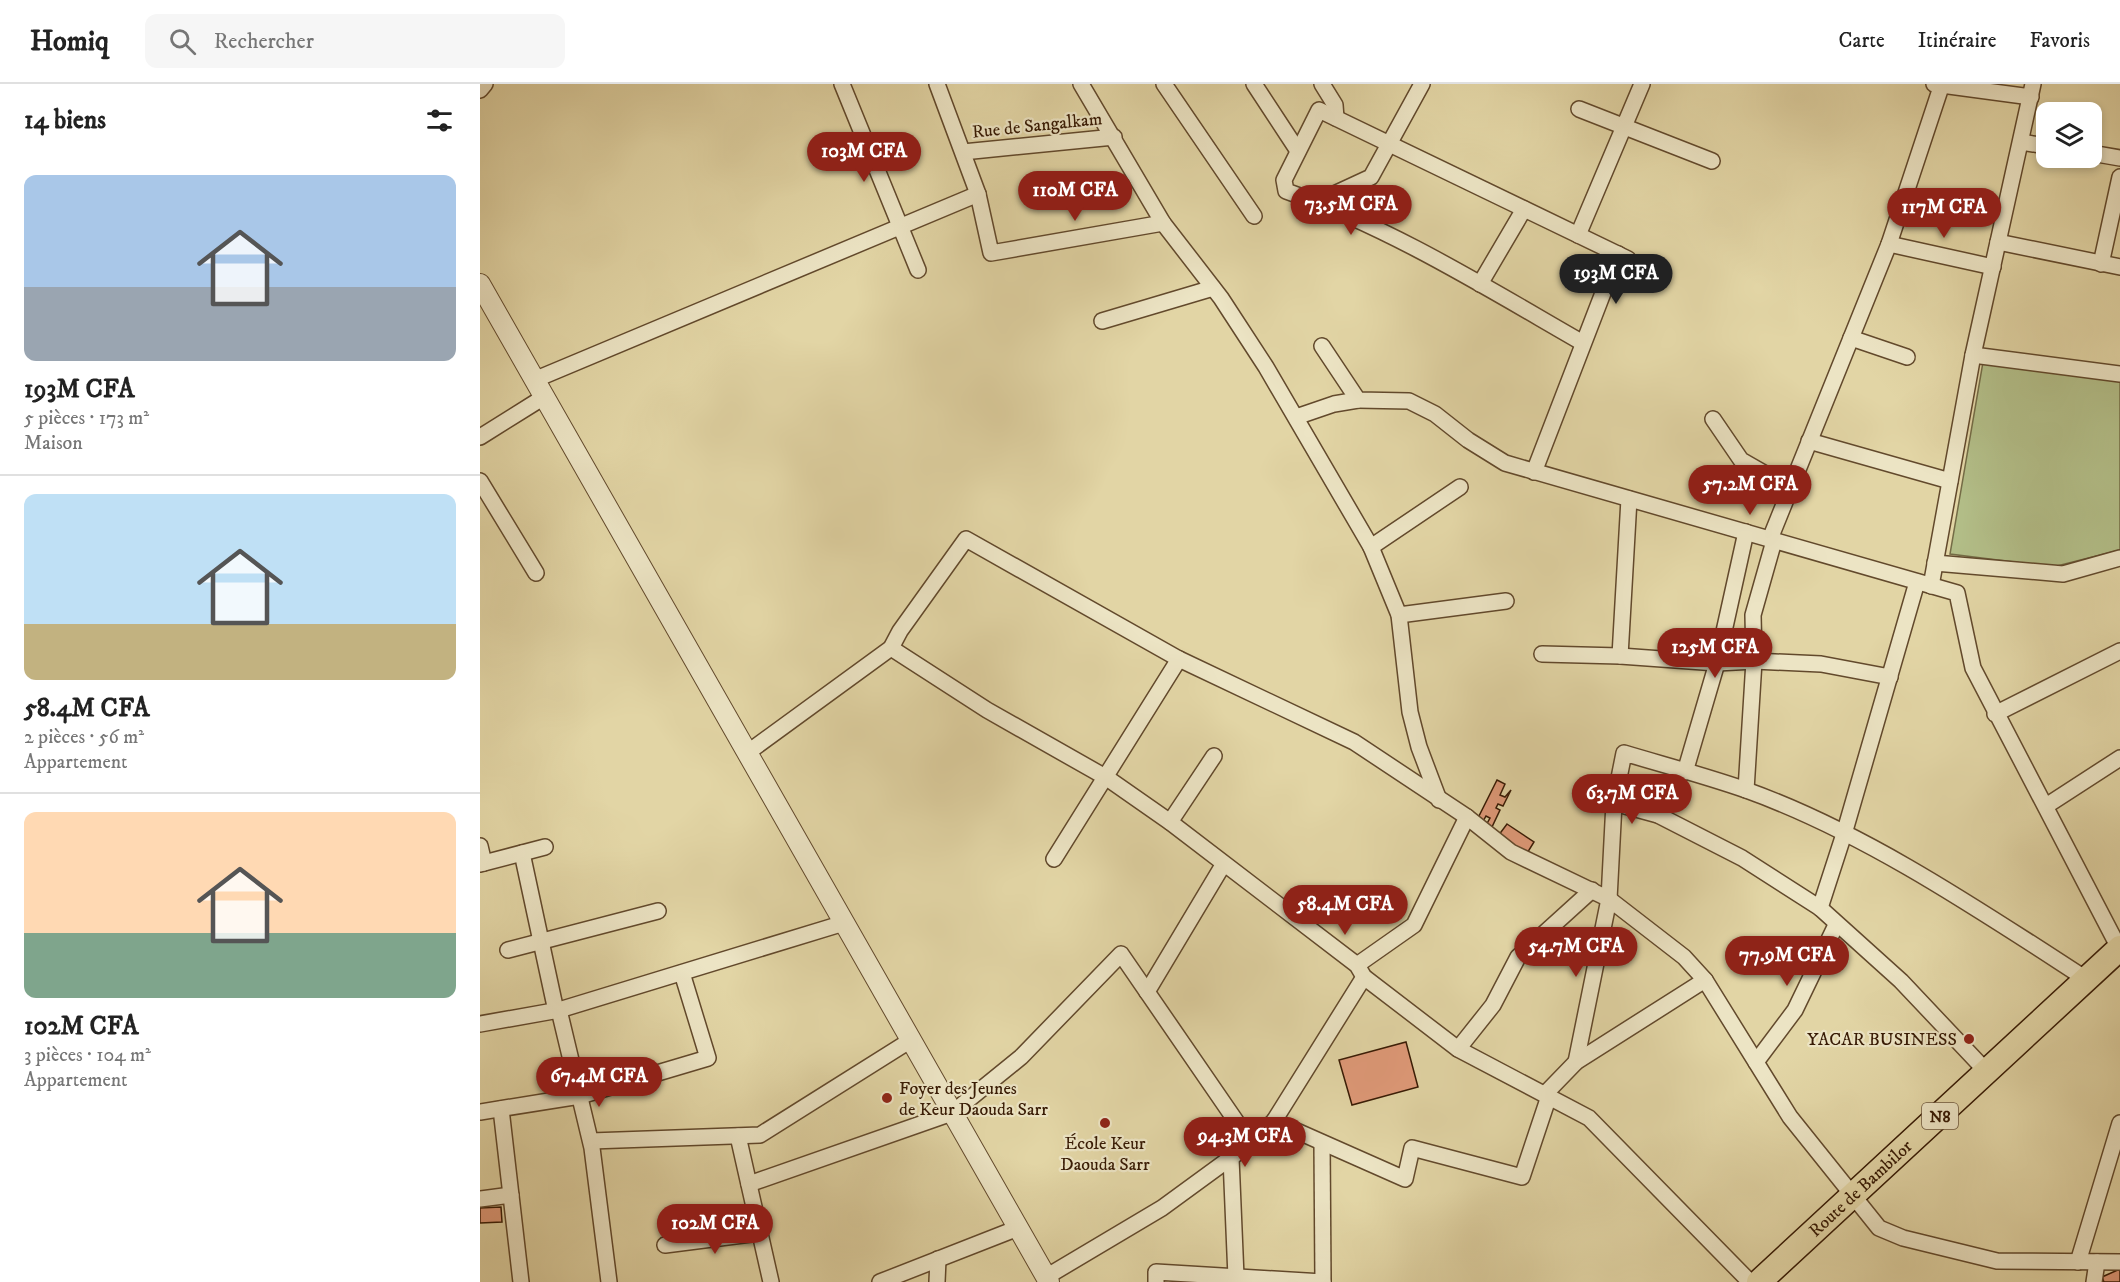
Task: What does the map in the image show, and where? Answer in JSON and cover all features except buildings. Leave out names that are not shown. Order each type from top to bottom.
[{"type":"main road","name":"Route de Bambilor","points":[[1759,1282],[2086,979],[2117,956]]},
{"type":"street","points":[[480,90],[485,84]]},
{"type":"street","points":[[842,84],[918,270]]},
{"type":"street","points":[[937,84],[978,194],[991,253],[1163,223]]},
{"type":"street","points":[[1081,84],[1163,223],[1213,288],[1266,367],[1371,547],[1399,615],[1410,712],[1419,747],[1439,800]]},
{"type":"street","points":[[1164,84],[1254,216]]},
{"type":"street","points":[[1254,84],[1298,150]]},
{"type":"street","points":[[1322,84],[1335,105],[1336,118]]},
{"type":"street","points":[[1317,202],[1371,177],[1422,84]]},
{"type":"street","points":[[1578,235],[1642,84]]},
{"type":"street","points":[[1746,790],[1754,661],[1753,615],[1772,540],[1790,488],[1889,244],[1939,85],[2032,90],[1973,355],[1935,563],[1924,584],[1890,677],[1820,908]]},
{"type":"street","points":[[1579,109],[1712,161]]},
{"type":"street","points":[[1534,472],[1583,343],[1623,257],[1319,110],[1283,185],[1286,191],[1317,202],[1426,253],[1583,343]]},
{"type":"street","name":"Rue de Sangalkam","points":[[963,152],[1114,137]]},
{"type":"street","points":[[2020,142],[2036,144]]},
{"type":"street","points":[[2102,155],[2120,158]]},
{"type":"street","points":[[2101,264],[2120,177]]},
{"type":"street","points":[[480,437],[539,388],[900,226],[978,194]]},
{"type":"street","points":[[1480,284],[1524,209]]},
{"type":"street","points":[[1998,242],[2120,267]]},
{"type":"street","points":[[1889,244],[1993,267]]},
{"type":"street","points":[[480,284],[1048,1280],[1162,1208],[1251,1143],[1274,1122],[1360,971],[1414,925],[1467,817]]},
{"type":"street","points":[[1102,321],[1213,288]]},
{"type":"street","points":[[1851,338],[1907,357]]},
{"type":"street","points":[[1322,346],[1358,400]]},
{"type":"street","points":[[1973,355],[2120,374]]},
{"type":"street","points":[[1296,417],[1334,404],[1358,400],[1409,401],[1435,414],[1468,440],[1505,463],[1957,593],[1973,668],[1995,714],[2046,806],[2117,956]]},
{"type":"street","points":[[1713,419],[1741,460],[1790,488]]},
{"type":"street","points":[[1809,441],[1950,482]]},
{"type":"street","points":[[480,480],[536,573]]},
{"type":"street","points":[[1371,547],[1460,486]]},
{"type":"street","points":[[1620,656],[1629,499]]},
{"type":"street","points":[[1658,815],[1683,771],[1717,663],[1746,532]]},
{"type":"street","points":[[747,753],[891,648],[900,631],[966,539],[1179,659],[1354,742],[1467,817],[1511,852],[1609,899],[1684,957],[1705,981],[1790,1117],[1879,1228],[1903,1238],[1997,1261],[2120,1262]]},
{"type":"street","points":[[1935,563],[2063,574],[2120,558]]},
{"type":"street","points":[[1399,615],[1506,601]]},
{"type":"street","points":[[891,648],[987,710],[1107,778],[1170,822],[1458,1049],[1589,1118],[1750,1282]]},
{"type":"street","points":[[1995,714],[2120,651]]},
{"type":"street","points":[[1542,654],[1620,656],[1717,663],[1754,661],[1821,664],[1890,677]]},
{"type":"street","points":[[1054,859],[1107,778],[1179,659]]},
{"type":"street","points":[[1576,1062],[1609,899],[1614,803],[1624,753],[1746,790],[1844,834],[1935,884],[2086,979]]},
{"type":"street","points":[[1170,822],[1214,756]]},
{"type":"street","points":[[2046,806],[2120,758]]},
{"type":"street","points":[[1614,803],[1658,815],[1742,858],[1820,908],[1836,925],[1901,981],[1988,1072]]},
{"type":"street","points":[[480,846],[482,863],[545,847]]},
{"type":"street","points":[[522,853],[541,941],[591,1141],[609,1282]]},
{"type":"street","points":[[1147,992],[1223,864]]},
{"type":"street","points":[[1458,1049],[1493,1005],[1518,957],[1592,890]]},
{"type":"street","points":[[508,950],[658,911]]},
{"type":"street","points":[[480,1024],[558,1010],[844,923]]},
{"type":"street","points":[[1756,1062],[1794,1010],[1836,925]]},
{"type":"street","points":[[749,1184],[952,1113],[1021,1057],[1121,954],[1251,1143]]},
{"type":"street","points":[[480,1112],[580,1096],[708,1058],[682,972]]},
{"type":"street","points":[[1274,1122],[1405,1179],[1412,1148],[1522,1177],[1547,1095],[1576,1062],[1705,981]]},
{"type":"street","points":[[591,1141],[760,1135],[911,1040]]},
{"type":"street","points":[[501,1108],[521,1282]]},
{"type":"street","points":[[2078,1262],[2120,1123]]},
{"type":"street","points":[[738,1136],[771,1282]]},
{"type":"street","points":[[1156,1282],[1156,1272],[1323,1282],[1322,1143]]},
{"type":"street","points":[[1231,1158],[1236,1277]]},
{"type":"street","points":[[480,1199],[511,1195]]},
{"type":"street","points":[[880,1282],[1018,1228]]},
{"type":"street","points":[[665,1245],[759,1233]]},
{"type":"street","points":[[937,1282],[938,1259]]},
{"type":"street","points":[[2094,1282],[2097,1262]]},
{"type":"green space","points":[[1983,362],[2120,376],[2120,550],[2053,567],[1950,554]]},
{"type":"place","name":"YACAR BUSINESS","points":[[1969,1039]]},
{"type":"place","name":"Foyer des Jeunes de Keur Daouda Sarr","points":[[887,1098]]},
{"type":"place","name":"École Keur Daouda Sarr","points":[[1105,1123]]}]
